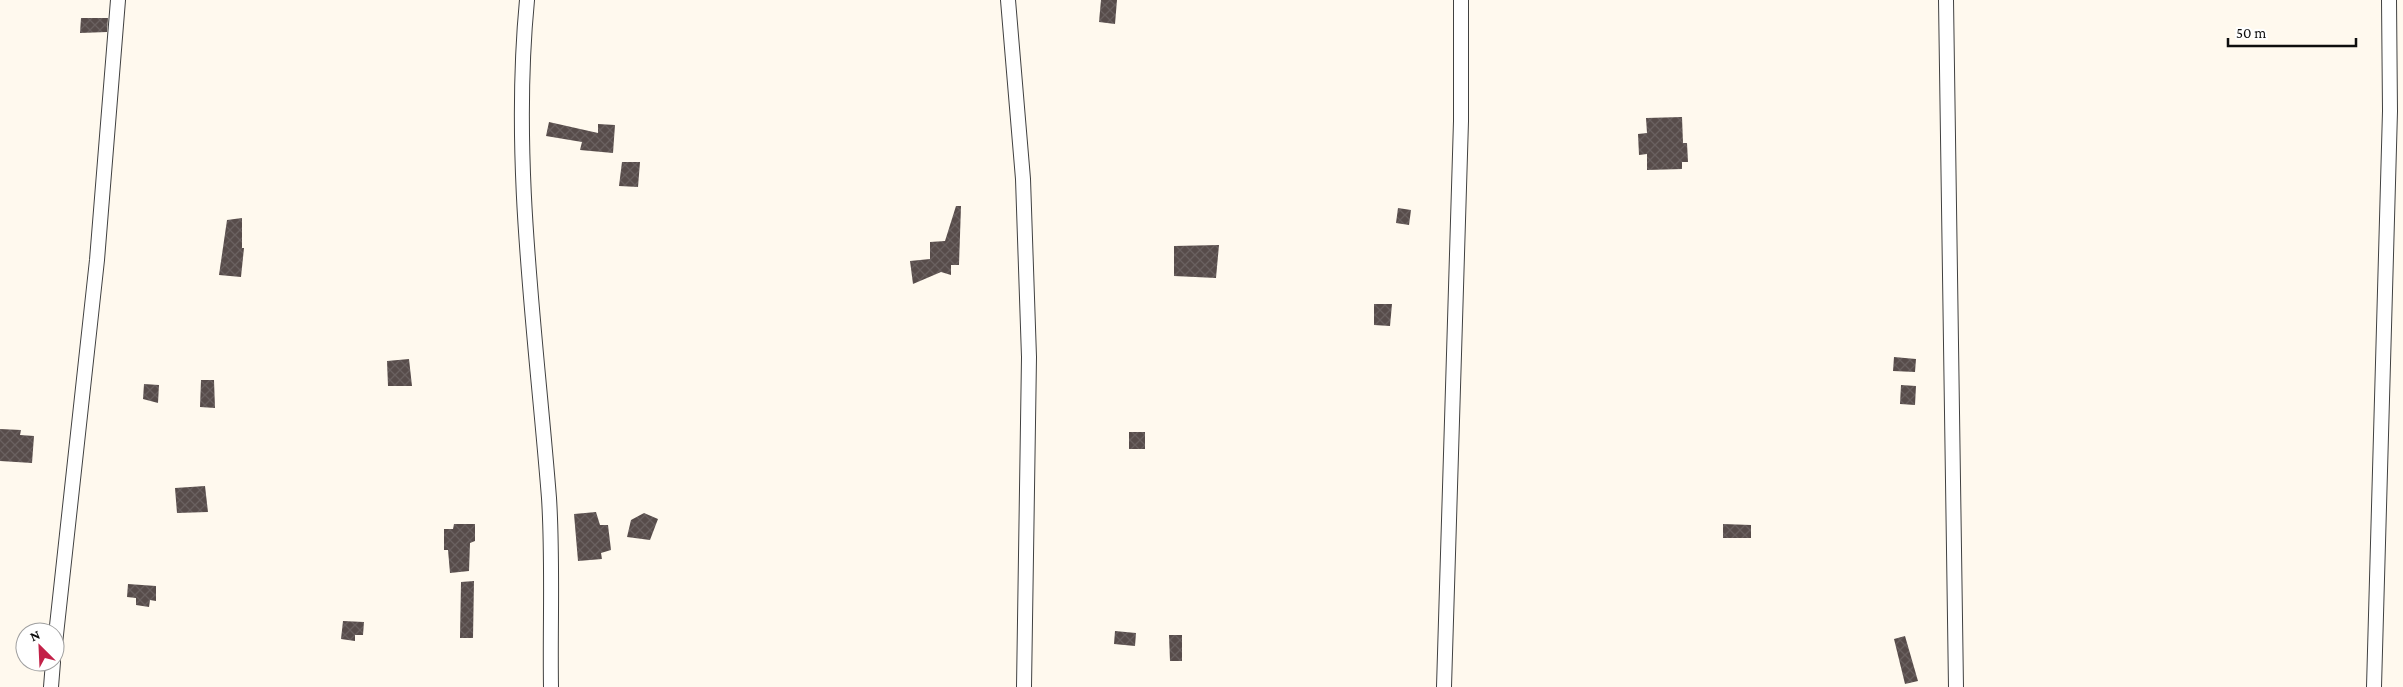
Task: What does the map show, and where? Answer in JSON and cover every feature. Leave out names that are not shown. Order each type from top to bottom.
[{"type":"street","points":[[57,622],[97,260],[118,0]]},
{"type":"street","points":[[527,0],[520,113],[526,222],[549,501],[551,687]]},
{"type":"street","points":[[1008,0],[1023,178],[1029,358],[1024,687]]},
{"type":"street","points":[[1444,687],[1456,328],[1461,121],[1461,0]]},
{"type":"street","points":[[1946,0],[1956,687]]},
{"type":"street","points":[[2374,687],[2390,111],[2389,0]]},
{"type":"street","points":[[51,687],[52,672]]},
{"type":"building","points":[[1101,0],[1117,0],[1115,24],[1099,22]]},
{"type":"building","points":[[81,18],[108,18],[107,32],[80,33]]},
{"type":"building","points":[[1682,117],[1683,143],[1687,143],[1688,162],[1682,162],[1682,169],[1647,170],[1647,154],[1639,155],[1638,134],[1647,133],[1646,118]]},
{"type":"building","points":[[549,122],[598,133],[598,124],[615,125],[613,153],[580,150],[582,142],[546,136]]},
{"type":"building","points":[[622,162],[640,162],[638,187],[619,186]]},
{"type":"building","points":[[956,206],[961,206],[959,265],[951,265],[951,275],[941,272],[913,284],[910,261],[930,259],[930,242],[945,241]]},
{"type":"building","points":[[1398,208],[1411,210],[1409,225],[1396,223]]},
{"type":"building","points":[[242,218],[242,248],[244,248],[241,277],[219,275],[227,220]]},
{"type":"building","points":[[1219,245],[1216,278],[1174,276],[1174,246]]},
{"type":"building","points":[[1374,304],[1392,304],[1390,326],[1374,325]]},
{"type":"building","points":[[1894,357],[1916,359],[1915,372],[1893,371]]},
{"type":"building","points":[[409,359],[412,386],[388,386],[387,361]]},
{"type":"building","points":[[201,380],[214,380],[215,408],[200,407]]},
{"type":"building","points":[[144,384],[159,385],[158,403],[143,399]]},
{"type":"building","points":[[1901,385],[1916,386],[1915,405],[1900,404]]},
{"type":"building","points":[[0,429],[21,430],[20,435],[34,436],[32,463],[0,461]]},
{"type":"building","points":[[1129,432],[1145,432],[1145,449],[1129,449]]},
{"type":"building","points":[[205,486],[208,512],[177,513],[175,488]]},
{"type":"building","points":[[596,512],[600,525],[608,525],[611,550],[601,553],[602,559],[578,561],[574,514]]},
{"type":"building","points":[[644,513],[658,519],[650,540],[627,537],[631,520]]},
{"type":"building","points":[[454,524],[475,524],[475,541],[470,543],[469,571],[450,573],[448,550],[444,550],[444,529],[453,529]]},
{"type":"building","points":[[1723,524],[1751,525],[1751,538],[1723,538]]},
{"type":"building","points":[[474,581],[473,638],[460,638],[461,582]]},
{"type":"building","points":[[128,584],[156,586],[156,601],[150,600],[149,607],[136,605],[136,598],[127,597]]},
{"type":"building","points":[[343,621],[364,622],[363,635],[355,635],[355,641],[341,639]]},
{"type":"building","points":[[1115,631],[1136,633],[1135,646],[1114,644]]},
{"type":"building","points":[[1169,635],[1182,635],[1182,661],[1170,661]]},
{"type":"building","points":[[1905,636],[1918,681],[1905,684],[1894,639]]}]
